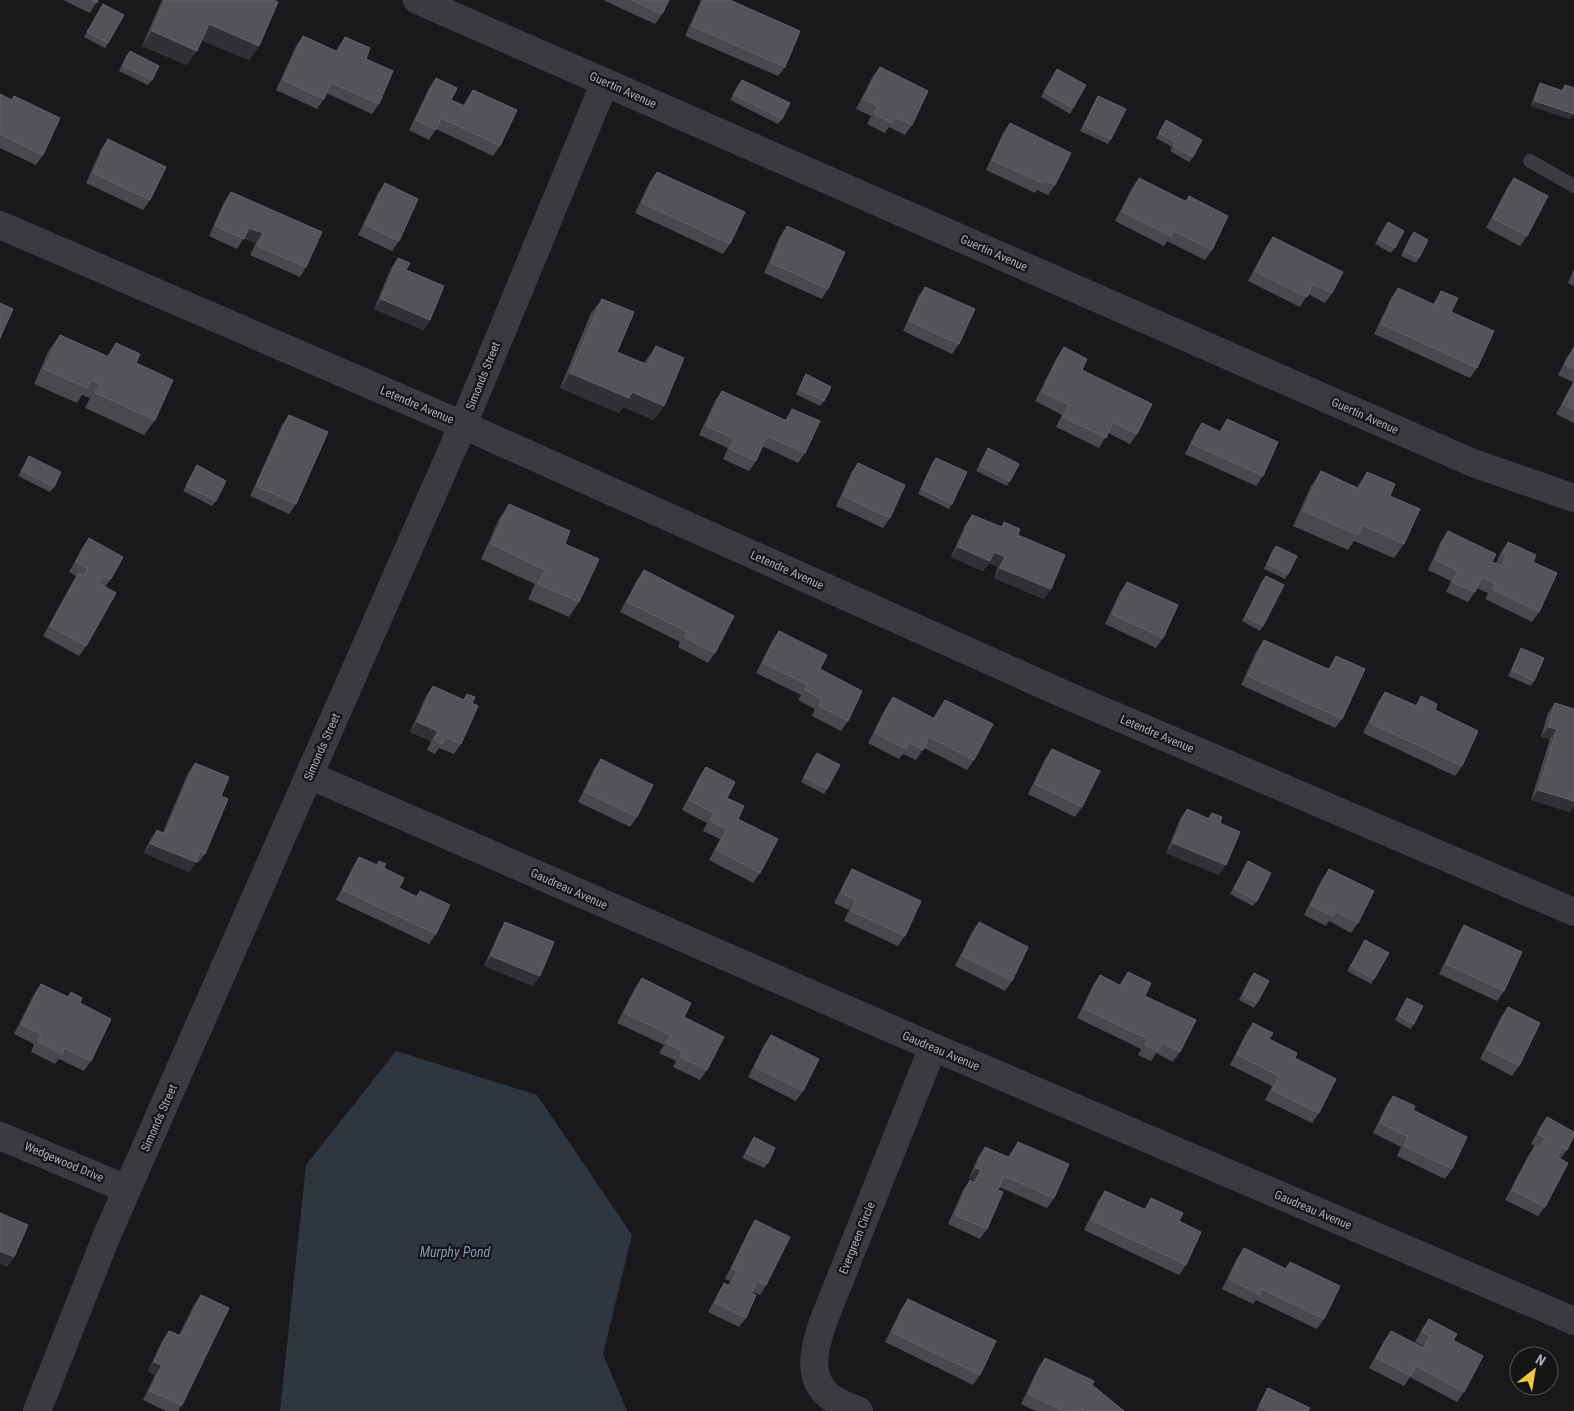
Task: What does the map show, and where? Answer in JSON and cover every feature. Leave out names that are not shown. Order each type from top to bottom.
[{"type":"street","name":"Guertin Avenue","points":[[417,0],[1473,463],[1574,498]]},
{"type":"street","name":"Simonds Street","points":[[37,1411],[107,1234],[463,425],[605,82]]},
{"type":"street","name":"Letendre Avenue","points":[[0,225],[463,425],[1066,695],[1574,912]]},
{"type":"street","name":"Gaudreau Avenue","points":[[309,775],[933,1048],[1574,1321]]},
{"type":"street","name":"Evergreen Circle","points":[[860,1411],[838,1402],[822,1388],[815,1373],[814,1353],[933,1048]]},
{"type":"street","name":"Wedgewood Drive","points":[[0,1136],[127,1189]]},
{"type":"lane","points":[[1530,161],[1574,186]]},
{"type":"water","name":"Murphy Pond","points":[[396,1051],[537,1095],[632,1235],[603,1354],[627,1411],[280,1411],[306,1165]]},
{"type":"building","points":[[165,0],[273,0],[278,2],[259,46],[209,24],[197,51],[152,31]]},
{"type":"building","points":[[631,0],[669,0],[662,14]]},
{"type":"building","points":[[704,0],[730,0],[800,31],[785,67],[692,26]]},
{"type":"building","points":[[103,4],[124,15],[108,43],[87,32]]},
{"type":"building","points":[[303,36],[338,52],[345,37],[370,48],[366,59],[393,71],[379,104],[331,83],[324,99],[283,80]]},
{"type":"building","points":[[130,51],[159,66],[152,80],[123,66]]},
{"type":"building","points":[[880,67],[928,91],[912,125],[895,117],[892,123],[874,114],[878,106],[863,99]]},
{"type":"building","points":[[1057,69],[1086,85],[1073,108],[1044,92]]},
{"type":"building","points":[[436,78],[457,88],[451,100],[465,106],[473,90],[517,110],[500,146],[441,118],[436,130],[416,120]]},
{"type":"building","points":[[742,80],[790,103],[782,119],[734,95]]},
{"type":"building","points":[[1540,83],[1563,91],[1565,85],[1574,88],[1574,114],[1535,101]]},
{"type":"building","points":[[0,94],[12,100],[14,96],[60,118],[43,155],[0,134],[2,119],[0,118]]},
{"type":"building","points":[[1098,96],[1126,109],[1111,139],[1084,126]]},
{"type":"building","points":[[1166,120],[1202,140],[1193,157],[1173,146],[1176,142],[1159,133]]},
{"type":"building","points":[[1010,123],[1071,153],[1055,185],[1043,180],[1042,183],[992,160]]},
{"type":"building","points":[[108,139],[166,167],[150,200],[93,173]]},
{"type":"building","points":[[657,172],[745,212],[730,244],[642,203]]},
{"type":"building","points":[[1139,178],[1187,202],[1189,196],[1228,216],[1212,250],[1173,231],[1171,236],[1122,212]]},
{"type":"building","points":[[1514,178],[1548,196],[1527,236],[1493,218]]},
{"type":"building","points":[[385,183],[418,199],[399,241],[365,225]]},
{"type":"building","points":[[231,192],[322,232],[306,267],[257,246],[263,233],[249,228],[244,239],[215,226]]},
{"type":"building","points":[[1388,222],[1404,231],[1395,248],[1378,239]]},
{"type":"building","points":[[787,226],[845,252],[828,289],[771,263]]},
{"type":"building","points":[[1414,232],[1428,240],[1419,258],[1404,251]]},
{"type":"building","points":[[1273,237],[1343,272],[1332,293],[1313,284],[1307,297],[1255,271]]},
{"type":"building","points":[[398,258],[410,263],[406,270],[444,286],[430,320],[381,299]]},
{"type":"building","points":[[925,287],[975,309],[959,344],[909,321]]},
{"type":"building","points":[[1398,288],[1435,305],[1441,291],[1458,298],[1451,312],[1494,331],[1477,368],[1381,324]]},
{"type":"building","points":[[602,299],[634,312],[617,352],[648,365],[656,346],[684,358],[664,406],[632,392],[629,398],[570,373]]},
{"type":"building","points":[[0,303],[13,309],[0,338]]},
{"type":"building","points":[[60,335],[109,357],[116,343],[140,354],[136,363],[173,380],[155,420],[95,393],[100,384],[91,380],[87,388],[44,369]]},
{"type":"building","points":[[1064,347],[1087,359],[1082,370],[1152,404],[1137,434],[1113,422],[1106,438],[1063,417],[1069,405],[1042,392]]},
{"type":"building","points":[[1574,347],[1574,369],[1565,365]]},
{"type":"building","points":[[806,374],[831,387],[824,401],[799,389]]},
{"type":"building","points":[[1574,383],[1574,410],[1563,404]]},
{"type":"building","points":[[722,391],[787,421],[792,409],[820,421],[805,453],[767,436],[756,461],[730,449],[735,439],[706,426]]},
{"type":"building","points":[[289,415],[328,432],[296,504],[256,486]]},
{"type":"building","points":[[1227,419],[1278,442],[1263,476],[1192,444],[1202,423],[1221,432]]},
{"type":"building","points":[[988,448],[1019,464],[1010,481],[980,466]]},
{"type":"building","points":[[29,456],[61,472],[54,487],[22,471]]},
{"type":"building","points":[[936,458],[967,472],[952,504],[921,489]]},
{"type":"building","points":[[858,463],[905,485],[890,518],[843,496]]},
{"type":"building","points":[[197,465],[226,481],[216,501],[186,486]]},
{"type":"building","points":[[1321,471],[1359,489],[1367,472],[1395,484],[1390,496],[1420,509],[1404,544],[1362,525],[1358,535],[1303,511]]},
{"type":"building","points":[[509,504],[570,531],[565,544],[599,559],[579,602],[538,584],[545,570],[491,544]]},
{"type":"building","points":[[972,515],[1002,527],[1004,522],[1020,529],[1018,535],[1065,555],[1051,589],[1000,568],[1005,557],[994,552],[990,561],[958,547]]},
{"type":"building","points":[[1448,531],[1496,554],[1492,562],[1502,566],[1507,555],[1503,554],[1508,542],[1536,555],[1533,562],[1557,573],[1539,612],[1492,589],[1495,584],[1482,577],[1475,592],[1452,582],[1458,571],[1435,560]]},
{"type":"building","points":[[89,538],[123,557],[111,579],[103,576],[99,583],[116,593],[86,646],[50,626],[79,573],[84,576],[88,569],[76,562]]},
{"type":"building","points":[[1276,546],[1297,556],[1288,574],[1267,564]]},
{"type":"building","points":[[644,570],[734,616],[715,653],[684,637],[687,632],[627,602]]},
{"type":"building","points":[[1266,576],[1284,585],[1263,626],[1246,616]]},
{"type":"building","points":[[1127,582],[1178,605],[1163,638],[1112,614]]},
{"type":"building","points":[[779,631],[827,655],[820,669],[862,691],[848,721],[819,706],[822,699],[805,690],[808,685],[763,663]]},
{"type":"building","points":[[1264,640],[1330,670],[1336,656],[1365,669],[1342,719],[1248,676]]},
{"type":"building","points":[[1521,648],[1544,658],[1534,681],[1512,670]]},
{"type":"building","points":[[433,686],[464,700],[467,694],[475,697],[472,703],[478,706],[461,744],[445,737],[442,744],[434,740],[438,731],[417,722]]},
{"type":"building","points":[[1385,692],[1417,706],[1421,696],[1437,704],[1435,710],[1478,731],[1462,766],[1370,723]]},
{"type":"building","points":[[893,697],[935,719],[945,700],[993,724],[974,760],[929,737],[923,750],[909,743],[906,749],[875,733]]},
{"type":"building","points":[[1555,703],[1574,709],[1574,801],[1538,790],[1557,729],[1548,727]]},
{"type":"building","points":[[1052,749],[1100,771],[1082,807],[1035,784]]},
{"type":"building","points":[[817,753],[840,765],[827,789],[804,777]]},
{"type":"building","points":[[601,759],[653,785],[637,817],[585,792]]},
{"type":"building","points":[[195,763],[229,777],[221,796],[228,799],[205,854],[200,851],[196,862],[151,844],[157,830],[165,834]]},
{"type":"building","points":[[706,767],[735,782],[727,798],[744,806],[738,819],[778,839],[760,873],[716,850],[727,829],[710,821],[714,813],[689,800]]},
{"type":"building","points":[[1187,809],[1209,819],[1212,813],[1222,817],[1220,823],[1240,832],[1226,865],[1173,843]]},
{"type":"building","points":[[359,857],[377,865],[379,861],[386,864],[384,868],[404,878],[399,888],[417,897],[420,891],[450,905],[436,934],[343,890]]},
{"type":"building","points":[[1248,861],[1271,873],[1257,901],[1234,889]]},
{"type":"building","points":[[852,869],[921,901],[905,936],[851,911],[856,900],[841,893]]},
{"type":"building","points":[[1329,869],[1374,891],[1358,923],[1335,911],[1333,916],[1311,905]]},
{"type":"building","points":[[505,922],[554,942],[540,976],[491,956]]},
{"type":"building","points":[[979,922],[1028,947],[1012,981],[962,956]]},
{"type":"building","points":[[1464,925],[1522,952],[1504,991],[1446,964]]},
{"type":"building","points":[[1365,940],[1389,953],[1374,979],[1351,966]]},
{"type":"building","points":[[1128,972],[1151,983],[1145,996],[1196,1020],[1180,1052],[1162,1043],[1158,1051],[1145,1045],[1148,1039],[1084,1009],[1100,975],[1121,986]]},
{"type":"building","points":[[1254,973],[1269,981],[1257,1003],[1243,995]]},
{"type":"building","points":[[642,978],[691,1003],[684,1017],[724,1037],[707,1070],[680,1057],[683,1052],[666,1043],[671,1035],[624,1013]]},
{"type":"building","points":[[41,984],[68,997],[71,992],[82,998],[80,1003],[111,1019],[91,1061],[64,1048],[62,1054],[38,1042],[41,1034],[21,1024]]},
{"type":"building","points":[[1407,998],[1423,1006],[1414,1024],[1398,1015]]},
{"type":"building","points":[[1508,1007],[1540,1023],[1519,1066],[1487,1049]]},
{"type":"building","points":[[1253,1023],[1273,1033],[1269,1039],[1297,1053],[1295,1058],[1336,1079],[1319,1113],[1272,1090],[1279,1076],[1237,1055]]},
{"type":"building","points":[[771,1035],[819,1059],[803,1091],[755,1067]]},
{"type":"building","points":[[1393,1096],[1415,1106],[1413,1110],[1467,1137],[1452,1169],[1404,1146],[1408,1137],[1380,1123]]},
{"type":"building","points":[[1547,1117],[1574,1132],[1574,1136],[1567,1150],[1562,1147],[1557,1157],[1568,1163],[1545,1207],[1512,1190],[1535,1146],[1540,1148],[1545,1138],[1538,1134]]},
{"type":"building","points":[[754,1137],[775,1148],[768,1163],[746,1153]]},
{"type":"building","points":[[1018,1142],[1069,1164],[1054,1198],[1004,1176],[998,1190],[1003,1192],[987,1229],[955,1215],[970,1180],[975,1183],[981,1170],[976,1168],[985,1147],[1010,1158]]},
{"type":"building","points":[[1105,1191],[1146,1210],[1151,1198],[1183,1213],[1179,1221],[1201,1232],[1186,1265],[1091,1220]]},
{"type":"building","points":[[0,1213],[28,1225],[14,1257],[0,1251]]},
{"type":"building","points":[[755,1220],[790,1237],[766,1285],[757,1281],[752,1293],[756,1295],[746,1318],[715,1303],[724,1283],[730,1286],[737,1271],[732,1269]]},
{"type":"building","points":[[1244,1248],[1286,1269],[1290,1262],[1340,1286],[1324,1319],[1262,1289],[1260,1295],[1229,1279]]},
{"type":"building","points":[[201,1295],[229,1308],[182,1405],[150,1391],[162,1365],[154,1362],[169,1331],[181,1336]]},
{"type":"building","points":[[908,1299],[996,1341],[980,1375],[892,1332]]},
{"type":"building","points":[[1429,1319],[1457,1334],[1453,1340],[1483,1356],[1464,1392],[1416,1366],[1411,1376],[1376,1358],[1391,1331],[1424,1348],[1430,1336],[1422,1332]]},
{"type":"building","points":[[1045,1358],[1094,1381],[1092,1385],[1124,1411],[1083,1411],[1080,1409],[1079,1411],[1064,1411],[1028,1394]]},
{"type":"building","points":[[1268,1388],[1310,1408],[1308,1411],[1269,1411],[1259,1406]]}]
